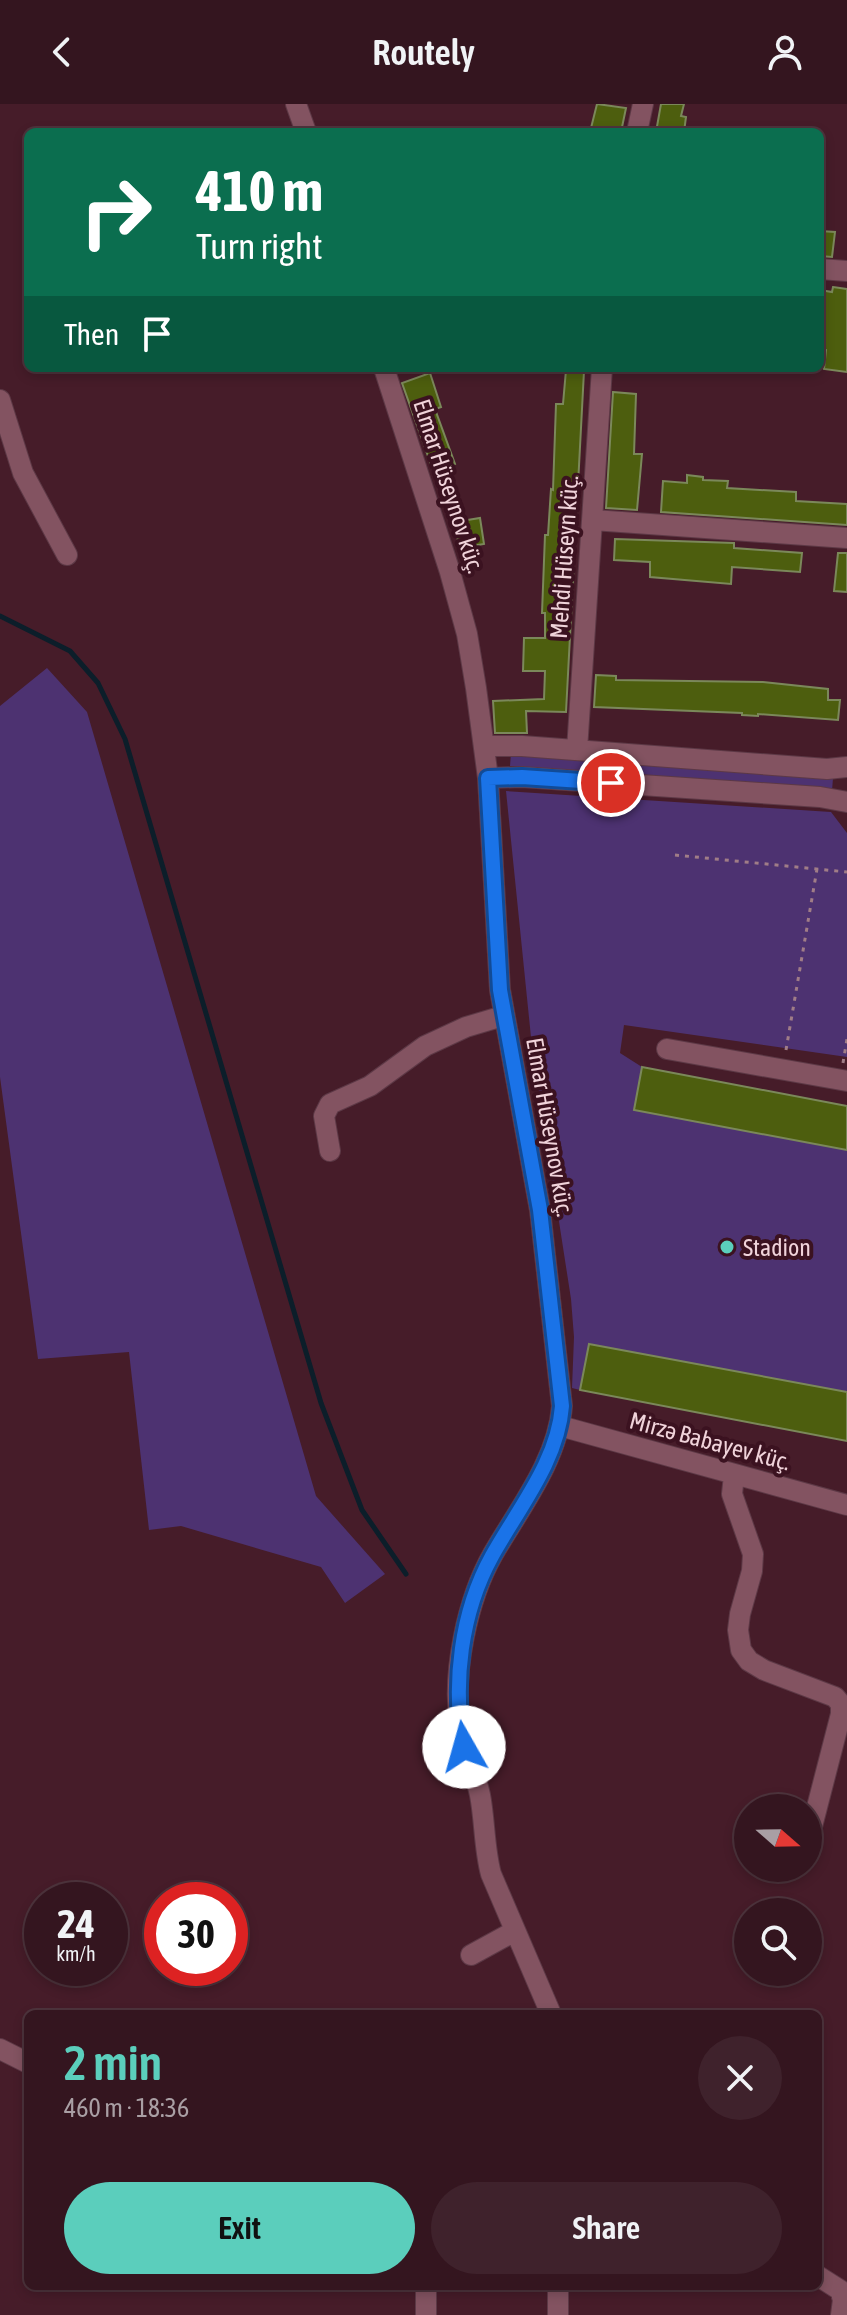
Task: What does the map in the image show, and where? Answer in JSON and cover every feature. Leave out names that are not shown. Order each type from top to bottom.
[{"type":"street","points":[[296,104],[305,128]]},
{"type":"street","points":[[638,128],[643,104]]},
{"type":"street","points":[[824,269],[847,271]]},
{"type":"street","name":"Elmar Hüseynov küç.","points":[[385,372],[463,621],[485,746],[496,962],[503,1016],[548,1266],[562,1406],[560,1426],[532,1487],[492,1555],[477,1589],[464,1643],[459,1723],[480,1795],[486,1856],[491,1874],[549,2010]]},
{"type":"street","name":"Mehdi Hüseyn küç.","points":[[577,750],[602,372]]},
{"type":"street","points":[[0,400],[23,473],[67,555]]},
{"type":"street","points":[[593,520],[847,538]]},
{"type":"street","points":[[485,746],[822,769],[847,767]]},
{"type":"street","points":[[488,778],[522,777],[695,788],[847,802]]},
{"type":"street","points":[[330,1151],[324,1116],[330,1104],[370,1086],[425,1046],[466,1027],[503,1016]]},
{"type":"street","points":[[667,1049],[847,1081]]},
{"type":"street","name":"Mirzə Babayev küç.","points":[[560,1426],[847,1505]]},
{"type":"street","points":[[734,1475],[732,1494],[753,1554],[752,1571],[740,1614],[738,1630],[741,1650],[749,1661],[764,1670],[835,1697],[841,1704],[820,1794]]},
{"type":"street","points":[[471,1955],[515,1931]]},
{"type":"street","points":[[0,2049],[24,2061]]},
{"type":"street","points":[[822,2279],[840,2290],[843,2300],[841,2315]]},
{"type":"street","points":[[426,2290],[426,2315]]},
{"type":"street","points":[[558,2290],[558,2315]]},
{"type":"path","points":[[675,855],[847,872]]},
{"type":"path","points":[[782,1070],[817,869]]},
{"type":"shaded area","points":[[47,668],[87,712],[316,1496],[385,1574],[345,1603],[321,1567],[181,1526],[149,1530],[129,1352],[38,1359],[0,1077],[0,706]]},
{"type":"shaded area","points":[[511,753],[833,778],[832,791],[510,766]]},
{"type":"shaded area","points":[[506,791],[831,812],[847,833],[847,1057],[624,1025],[620,1053],[642,1067],[634,1110],[847,1150],[847,1392],[590,1344],[580,1390],[572,1388],[574,1337],[571,1299],[532,1047]]},
{"type":"building","points":[[597,104],[626,108],[622,128],[591,128]]},
{"type":"building","points":[[661,104],[684,104],[681,116],[686,117],[685,128],[657,128]]},
{"type":"building","points":[[824,231],[835,232],[832,257],[824,256]]},
{"type":"building","points":[[833,287],[847,289],[847,372],[824,369],[824,291],[832,292]]},
{"type":"building","points":[[566,372],[584,372],[566,712],[526,711],[527,733],[495,733],[493,701],[544,699],[545,671],[523,671],[524,638],[545,638],[545,613],[542,613],[545,535],[548,535],[553,490],[556,404],[563,404]]},
{"type":"building","points":[[430,373],[441,407],[435,409],[455,464],[434,473],[402,383]]},
{"type":"building","points":[[613,392],[636,394],[634,454],[642,454],[637,510],[606,508]]},
{"type":"building","points":[[687,475],[703,477],[703,480],[728,481],[727,488],[796,492],[796,501],[847,504],[847,525],[661,512],[663,481],[687,483]]},
{"type":"building","points":[[480,518],[484,544],[459,548],[455,522]]},
{"type":"building","points":[[615,539],[734,543],[734,548],[802,553],[800,572],[732,567],[731,584],[650,577],[650,562],[614,560]]},
{"type":"building","points":[[838,553],[847,553],[847,592],[834,591]]},
{"type":"building","points":[[596,675],[616,676],[616,680],[763,682],[828,689],[828,700],[840,700],[838,720],[594,707]]},
{"type":"building","points":[[642,1067],[847,1106],[847,1150],[634,1110]]},
{"type":"building","points":[[589,1344],[847,1392],[847,1441],[580,1390]]},
{"type":"waterway","points":[[0,616],[70,651],[98,683],[125,739],[321,1403],[362,1510],[406,1574]]},
{"type":"place","name":"Stadion","points":[[727,1247]]},
{"type":"route","points":[[464,1747],[459,1723],[459,1700],[469,1614],[492,1555],[514,1521],[554,1442],[562,1406],[540,1210],[503,1016],[496,962],[488,778],[506,776],[611,783]]}]
